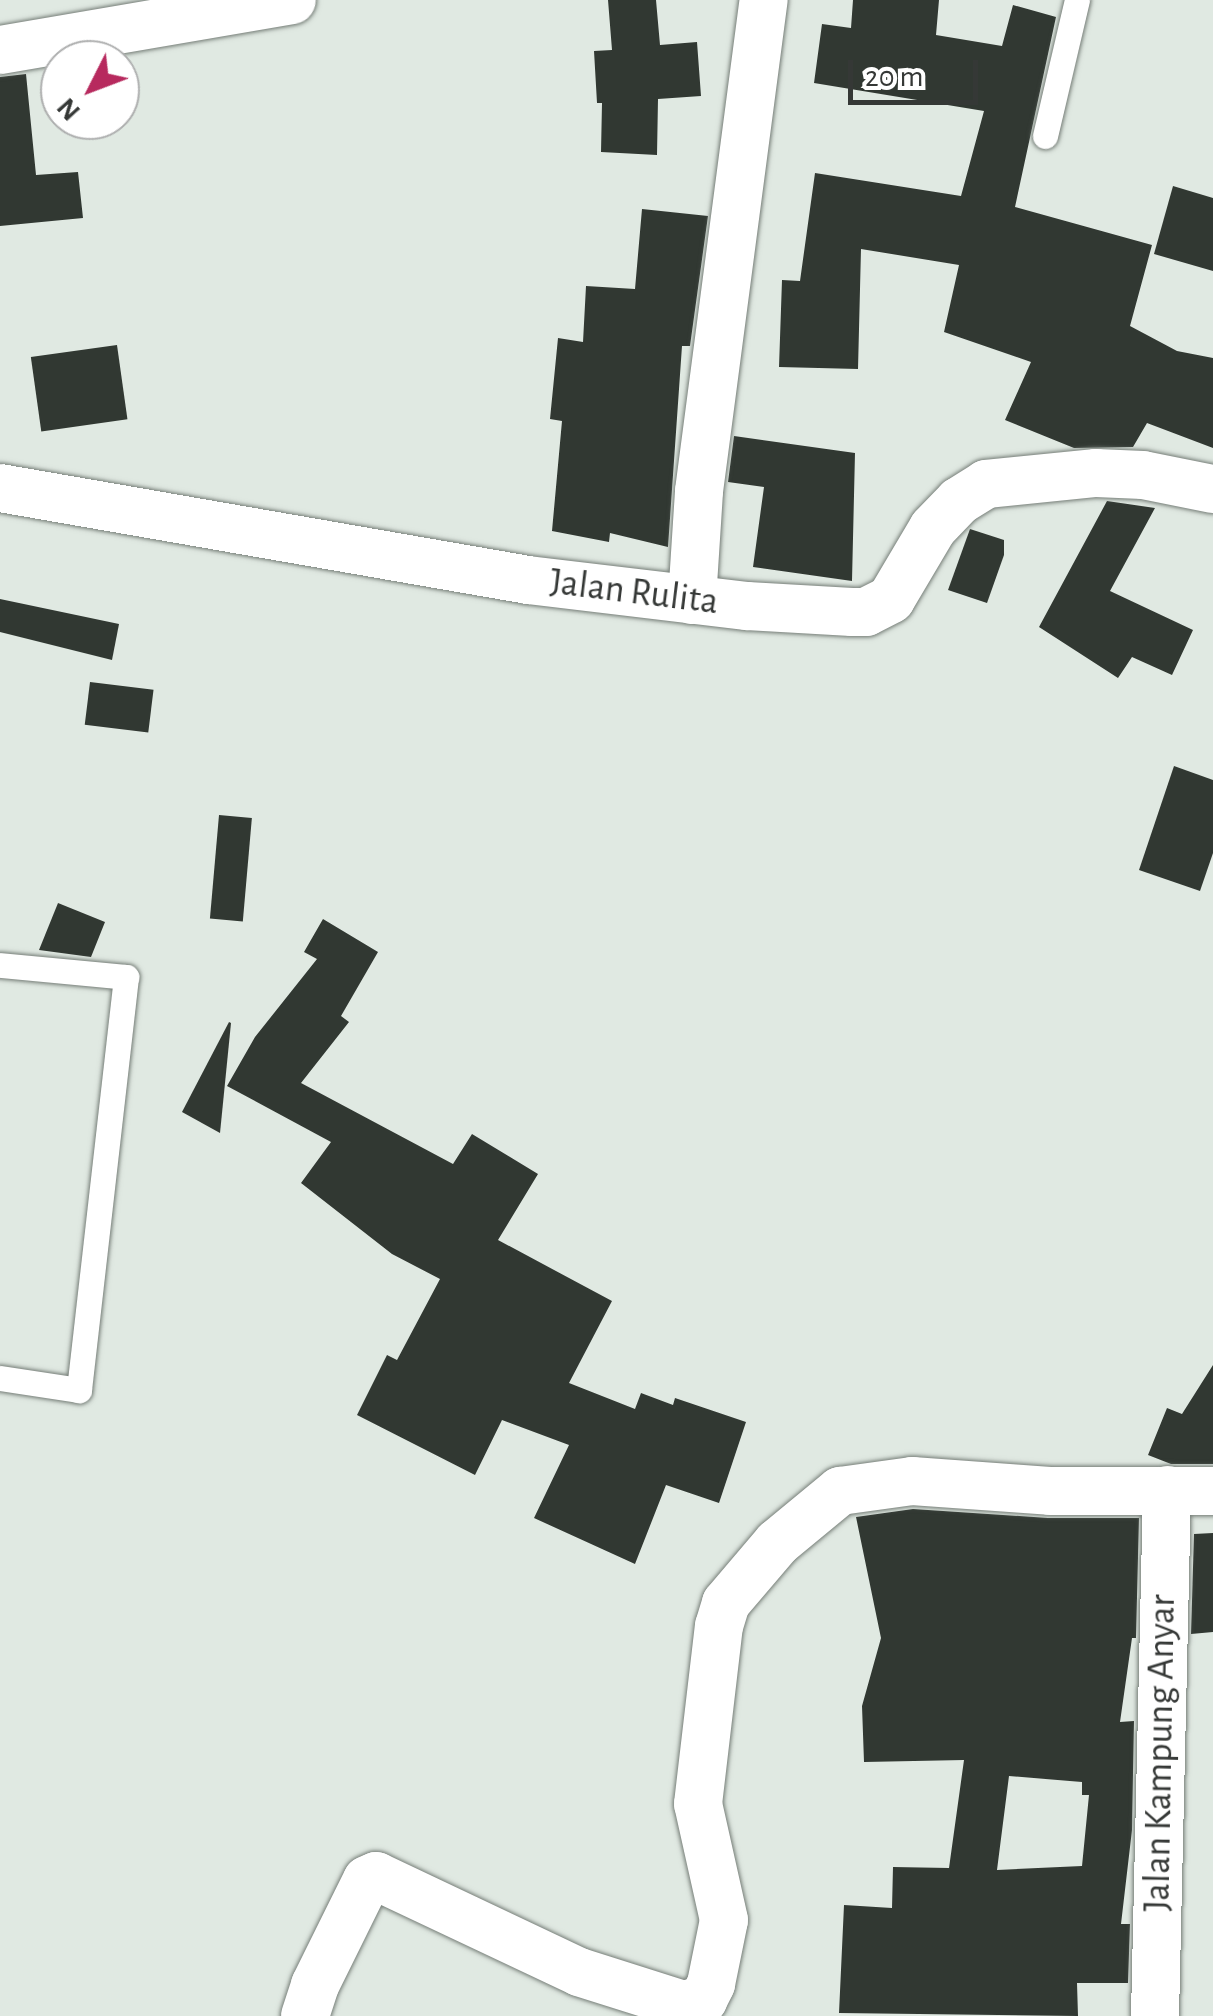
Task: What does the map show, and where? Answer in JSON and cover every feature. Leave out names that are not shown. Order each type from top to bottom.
[{"type":"street","points":[[0,50],[292,0]]},
{"type":"street","points":[[692,600],[699,491],[764,0]]},
{"type":"street","name":"Jalan Rulita","points":[[0,488],[528,580],[692,600],[852,612],[880,606],[891,599],[933,528],[959,501],[986,484],[1096,472],[1143,475],[1213,489]]},
{"type":"street","points":[[305,2016],[366,1880],[376,1876],[580,1972],[682,2005],[703,2000],[711,1984],[724,1920],[698,1804],[716,1644],[726,1604],[776,1543],[840,1491],[887,1481],[998,1484],[1050,1491],[1190,1490]]},
{"type":"street","name":"Jalan Kampung Anyar","points":[[1155,2016],[1190,1490]]},
{"type":"lane","points":[[1045,136],[1077,0]]},
{"type":"lane","points":[[0,965],[126,977],[78,1390],[0,1378]]},
{"type":"building","points":[[608,0],[656,0],[660,45],[697,42],[701,96],[658,99],[657,155],[601,152],[602,103],[597,103],[594,51],[612,50]]},
{"type":"building","points":[[853,0],[939,0],[936,35],[1002,46],[1013,5],[1056,17],[1015,207],[1152,245],[1130,326],[1177,351],[1213,358],[1213,448],[1147,423],[1133,447],[1074,448],[1005,420],[1031,362],[944,332],[959,265],[861,249],[858,369],[779,367],[782,280],[800,281],[815,173],[961,196],[984,111],[814,83],[822,24],[851,28]]},
{"type":"building","points":[[26,74],[36,175],[78,172],[83,218],[0,226],[0,77]]},
{"type":"building","points":[[1173,186],[1213,198],[1213,271],[1154,254]]},
{"type":"building","points":[[642,209],[708,216],[690,346],[682,346],[668,547],[610,533],[609,542],[552,531],[562,421],[550,419],[558,338],[583,342],[586,286],[635,289]]},
{"type":"building","points":[[117,345],[127,419],[41,431],[31,357]]},
{"type":"building","points":[[734,436],[855,453],[852,581],[753,567],[764,487],[728,482]]},
{"type":"building","points":[[1107,501],[1155,508],[1110,591],[1193,630],[1172,675],[1132,657],[1118,678],[1039,627]]},
{"type":"building","points":[[970,529],[1004,540],[1004,555],[987,603],[948,590]]},
{"type":"building","points":[[0,599],[119,624],[112,660],[0,632]]},
{"type":"building","points":[[90,682],[154,690],[148,732],[85,725]]},
{"type":"building","points":[[1174,766],[1213,780],[1213,853],[1200,891],[1139,870]]},
{"type":"building","points":[[219,815],[252,818],[243,921],[210,919]]},
{"type":"building","points":[[58,903],[105,922],[91,957],[39,950]]},
{"type":"building","points":[[323,919],[378,952],[341,1016],[349,1022],[301,1083],[453,1164],[472,1134],[538,1174],[498,1240],[612,1301],[569,1383],[635,1409],[641,1393],[673,1405],[675,1398],[746,1422],[719,1503],[666,1485],[635,1564],[534,1518],[569,1445],[502,1420],[475,1475],[357,1415],[387,1355],[397,1360],[440,1279],[392,1254],[301,1183],[331,1142],[227,1086],[255,1037],[317,959],[304,952]]},
{"type":"building","points":[[231,1023],[220,1133],[182,1112]]},
{"type":"building","points":[[1213,1365],[1213,1464],[1171,1464],[1148,1455],[1167,1408],[1182,1414]]},
{"type":"building","points":[[913,1509],[1048,1518],[1139,1518],[1136,1638],[1132,1638],[1120,1722],[1134,1721],[1132,1830],[1121,1924],[1130,1924],[1128,1983],[1077,1983],[1078,2016],[839,2013],[844,1905],[892,1908],[893,1867],[949,1868],[964,1760],[864,1762],[862,1706],[881,1638],[856,1517]],"holes":[[[1009,1776],[1082,1782],[1082,1795],[1089,1795],[1082,1866],[997,1870]]]},
{"type":"building","points":[[1213,1533],[1213,1632],[1191,1634],[1194,1534]]}]
